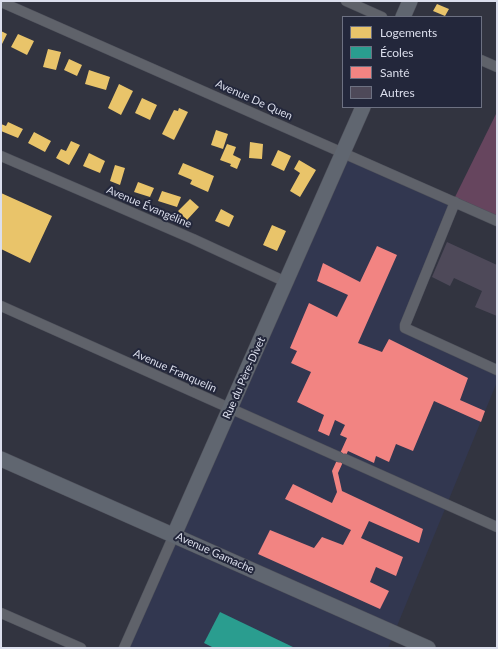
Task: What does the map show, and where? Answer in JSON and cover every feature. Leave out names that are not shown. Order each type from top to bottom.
[{"type":"street","points":[[346,1],[380,16]]},
{"type":"street","points":[[403,16],[410,1]]},
{"type":"street","name":"Avenue De Quen","points":[[1,2],[59,29],[184,82],[497,221]]},
{"type":"street","points":[[482,60],[497,67]]},
{"type":"street","name":"Rue du Père-Divet","points":[[124,648],[363,108]]},
{"type":"street","name":"Avenue Évangéline","points":[[1,156],[192,239],[286,282]]},
{"type":"street","points":[[455,202],[405,328],[497,370]]},
{"type":"street","name":"Avenue Franquelin","points":[[1,306],[497,527]]},
{"type":"street","name":"Avenue Gamache","points":[[1,459],[428,648]]},
{"type":"street","points":[[1,613],[81,648]]},
{"type":"shaded area","points":[[497,112],[497,218],[455,197]]},
{"type":"shaded area","points":[[343,153],[455,202],[405,328],[497,376],[497,382],[388,648],[126,648]]},
{"type":"building: Logements","points":[[437,4],[449,9],[445,16],[433,11]]},
{"type":"building: Logements","points":[[1,31],[7,34],[1,46]]},
{"type":"building: Logements","points":[[18,34],[34,41],[27,55],[11,47]]},
{"type":"building: Logements","points":[[48,49],[61,52],[56,70],[43,67]]},
{"type":"building: Logements","points":[[69,59],[82,65],[77,76],[64,70]]},
{"type":"building: Logements","points":[[89,70],[110,77],[106,90],[85,84]]},
{"type":"building: Logements","points":[[119,84],[133,91],[121,115],[108,108]]},
{"type":"building: Logements","points":[[142,98],[157,105],[150,120],[135,113]]},
{"type":"building: Logements","points":[[179,108],[188,112],[174,140],[162,134],[174,110],[178,111]]},
{"type":"building: Logements","points":[[8,122],[23,129],[18,138],[1,131],[1,124],[6,126]]},
{"type":"building: Logements","points":[[216,130],[228,134],[223,149],[211,145]]},
{"type":"building: Logements","points":[[34,132],[51,141],[45,152],[28,143]]},
{"type":"building: Logements","points":[[71,141],[80,145],[69,165],[56,158],[61,149],[66,151]]},
{"type":"building: Logements","points":[[250,142],[263,144],[262,159],[249,158]]},
{"type":"building: Logements","points":[[227,144],[236,147],[233,155],[241,159],[237,169],[230,166],[231,164],[220,160]]},
{"type":"building: Logements","points":[[278,150],[291,156],[284,171],[271,165]]},
{"type":"building: Logements","points":[[89,153],[105,161],[100,173],[83,166]]},
{"type":"building: Logements","points":[[299,160],[316,170],[300,197],[290,191],[300,173],[294,169]]},
{"type":"building: Logements","points":[[183,163],[214,176],[208,192],[190,184],[192,180],[178,174]]},
{"type":"building: Logements","points":[[115,165],[125,168],[120,185],[110,181]]},
{"type":"building: Logements","points":[[138,182],[154,188],[150,197],[134,192]]},
{"type":"building: Logements","points":[[162,191],[181,197],[177,207],[158,201]]},
{"type":"building: Logements","points":[[1,193],[52,216],[30,263],[1,249]]},
{"type":"building: Logements","points":[[190,199],[199,207],[187,220],[178,211]]},
{"type":"building: Logements","points":[[221,209],[234,216],[229,227],[215,221]]},
{"type":"building: Logements","points":[[272,225],[286,231],[277,251],[263,245]]},
{"type":"building: Écoles","points":[[220,612],[295,648],[214,648],[204,643]]},
{"type":"building: Santé","points":[[377,246],[397,255],[358,343],[382,352],[389,339],[468,378],[460,400],[485,411],[481,422],[434,401],[413,451],[396,444],[389,462],[376,456],[374,463],[348,451],[338,473],[342,491],[423,529],[419,543],[369,521],[361,538],[403,557],[396,576],[376,567],[370,582],[389,591],[380,609],[258,554],[270,530],[314,548],[322,537],[343,545],[351,530],[285,499],[293,484],[332,503],[337,492],[332,471],[347,438],[340,435],[345,425],[335,420],[329,436],[318,431],[324,415],[297,402],[311,372],[291,363],[297,351],[290,348],[309,303],[337,317],[348,295],[317,281],[323,263],[360,282]]},
{"type":"building: Autres","points":[[447,242],[497,265],[497,316],[475,307],[482,291],[454,278],[450,286],[432,277]]}]
